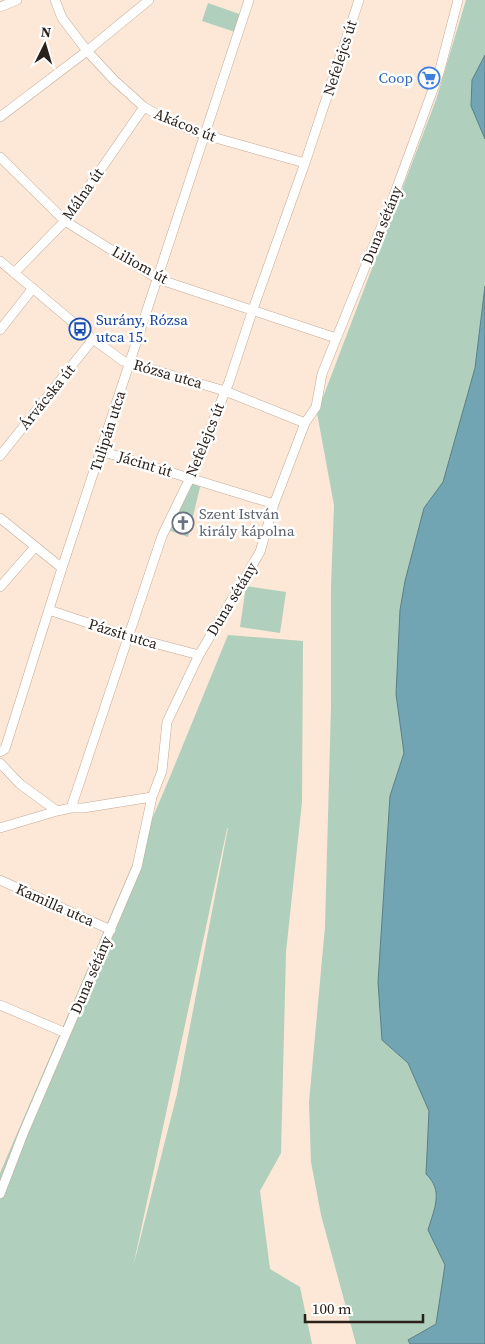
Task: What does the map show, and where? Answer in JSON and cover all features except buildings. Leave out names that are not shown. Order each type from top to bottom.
[{"type":"street","points":[[0,7],[17,0]]},
{"type":"street","name":"Akácos út","points":[[55,0],[62,18],[87,51],[144,108],[171,122],[205,135],[305,163]]},
{"type":"street","points":[[0,117],[87,51],[149,0]]},
{"type":"street","name":"Tulipán utca","points":[[2,750],[249,0]]},
{"type":"street","name":"Nefelejcs út","points":[[71,808],[162,536],[190,478],[225,391],[305,163],[359,0]]},
{"type":"street","name":"Duna sétány","points":[[0,1194],[23,1134],[137,867],[152,797],[162,771],[167,722],[198,655],[260,552],[274,504],[305,423],[316,407],[322,374],[393,198],[439,74],[458,0]]},
{"type":"street","name":"Málna út","points":[[14,273],[65,221],[144,108]]},
{"type":"street","name":"Liliom út","points":[[0,156],[65,221],[158,279],[336,338]]},
{"type":"street","name":"Rózsa utca","points":[[0,261],[118,358],[225,391],[305,423]]},
{"type":"street","points":[[0,330],[33,288]]},
{"type":"street","name":"Árvácska út","points":[[0,456],[94,339]]},
{"type":"street","name":"Jácint út","points":[[101,451],[274,504]]},
{"type":"street","points":[[0,518],[62,568]]},
{"type":"street","points":[[0,587],[35,547]]},
{"type":"street","name":"Pázsit utca","points":[[49,610],[127,636],[198,655]]},
{"type":"street","points":[[0,763],[20,784],[57,811]]},
{"type":"street","points":[[0,828],[71,808],[83,808],[152,797]]},
{"type":"street","name":"Kamilla utca","points":[[0,880],[110,930]]},
{"type":"street","points":[[0,1005],[66,1033]]},
{"type":"green space","points":[[466,0],[485,0],[485,55],[472,80],[471,106],[485,139],[485,286],[475,368],[443,482],[424,508],[405,581],[400,610],[396,694],[404,753],[390,796],[378,982],[382,1040],[408,1063],[429,1111],[426,1174],[432,1180],[435,1187],[436,1200],[428,1230],[445,1265],[436,1324],[408,1340],[410,1344],[356,1344],[321,1215],[311,1162],[309,1102],[325,927],[334,505],[317,413],[436,100]]},
{"type":"green space","points":[[208,3],[242,15],[235,32],[202,21]]},
{"type":"green space","points":[[191,479],[201,483],[188,537],[168,530]]},
{"type":"green space","points":[[246,586],[286,592],[280,633],[240,627]]},
{"type":"green space","points":[[228,635],[303,641],[302,802],[286,952],[281,1153],[260,1191],[270,1269],[300,1287],[312,1344],[0,1344],[0,1173],[167,784]],"holes":[[[228,828],[177,1094],[133,1267]]]},
{"type":"water","points":[[485,55],[485,139],[471,106],[472,80]]},
{"type":"water","points":[[485,286],[485,1344],[410,1344],[408,1340],[436,1324],[445,1265],[428,1230],[436,1200],[435,1187],[432,1180],[426,1174],[429,1111],[408,1063],[382,1040],[378,982],[390,796],[404,753],[396,694],[400,610],[405,581],[424,508],[443,482],[475,368]]},
{"type":"place","name":"Coop","points":[[429,78]]},
{"type":"place","name":"Surány, Rózsa utca 15.","points":[[80,329]]},
{"type":"place","name":"Szent István király kápolna","points":[[183,523]]}]
